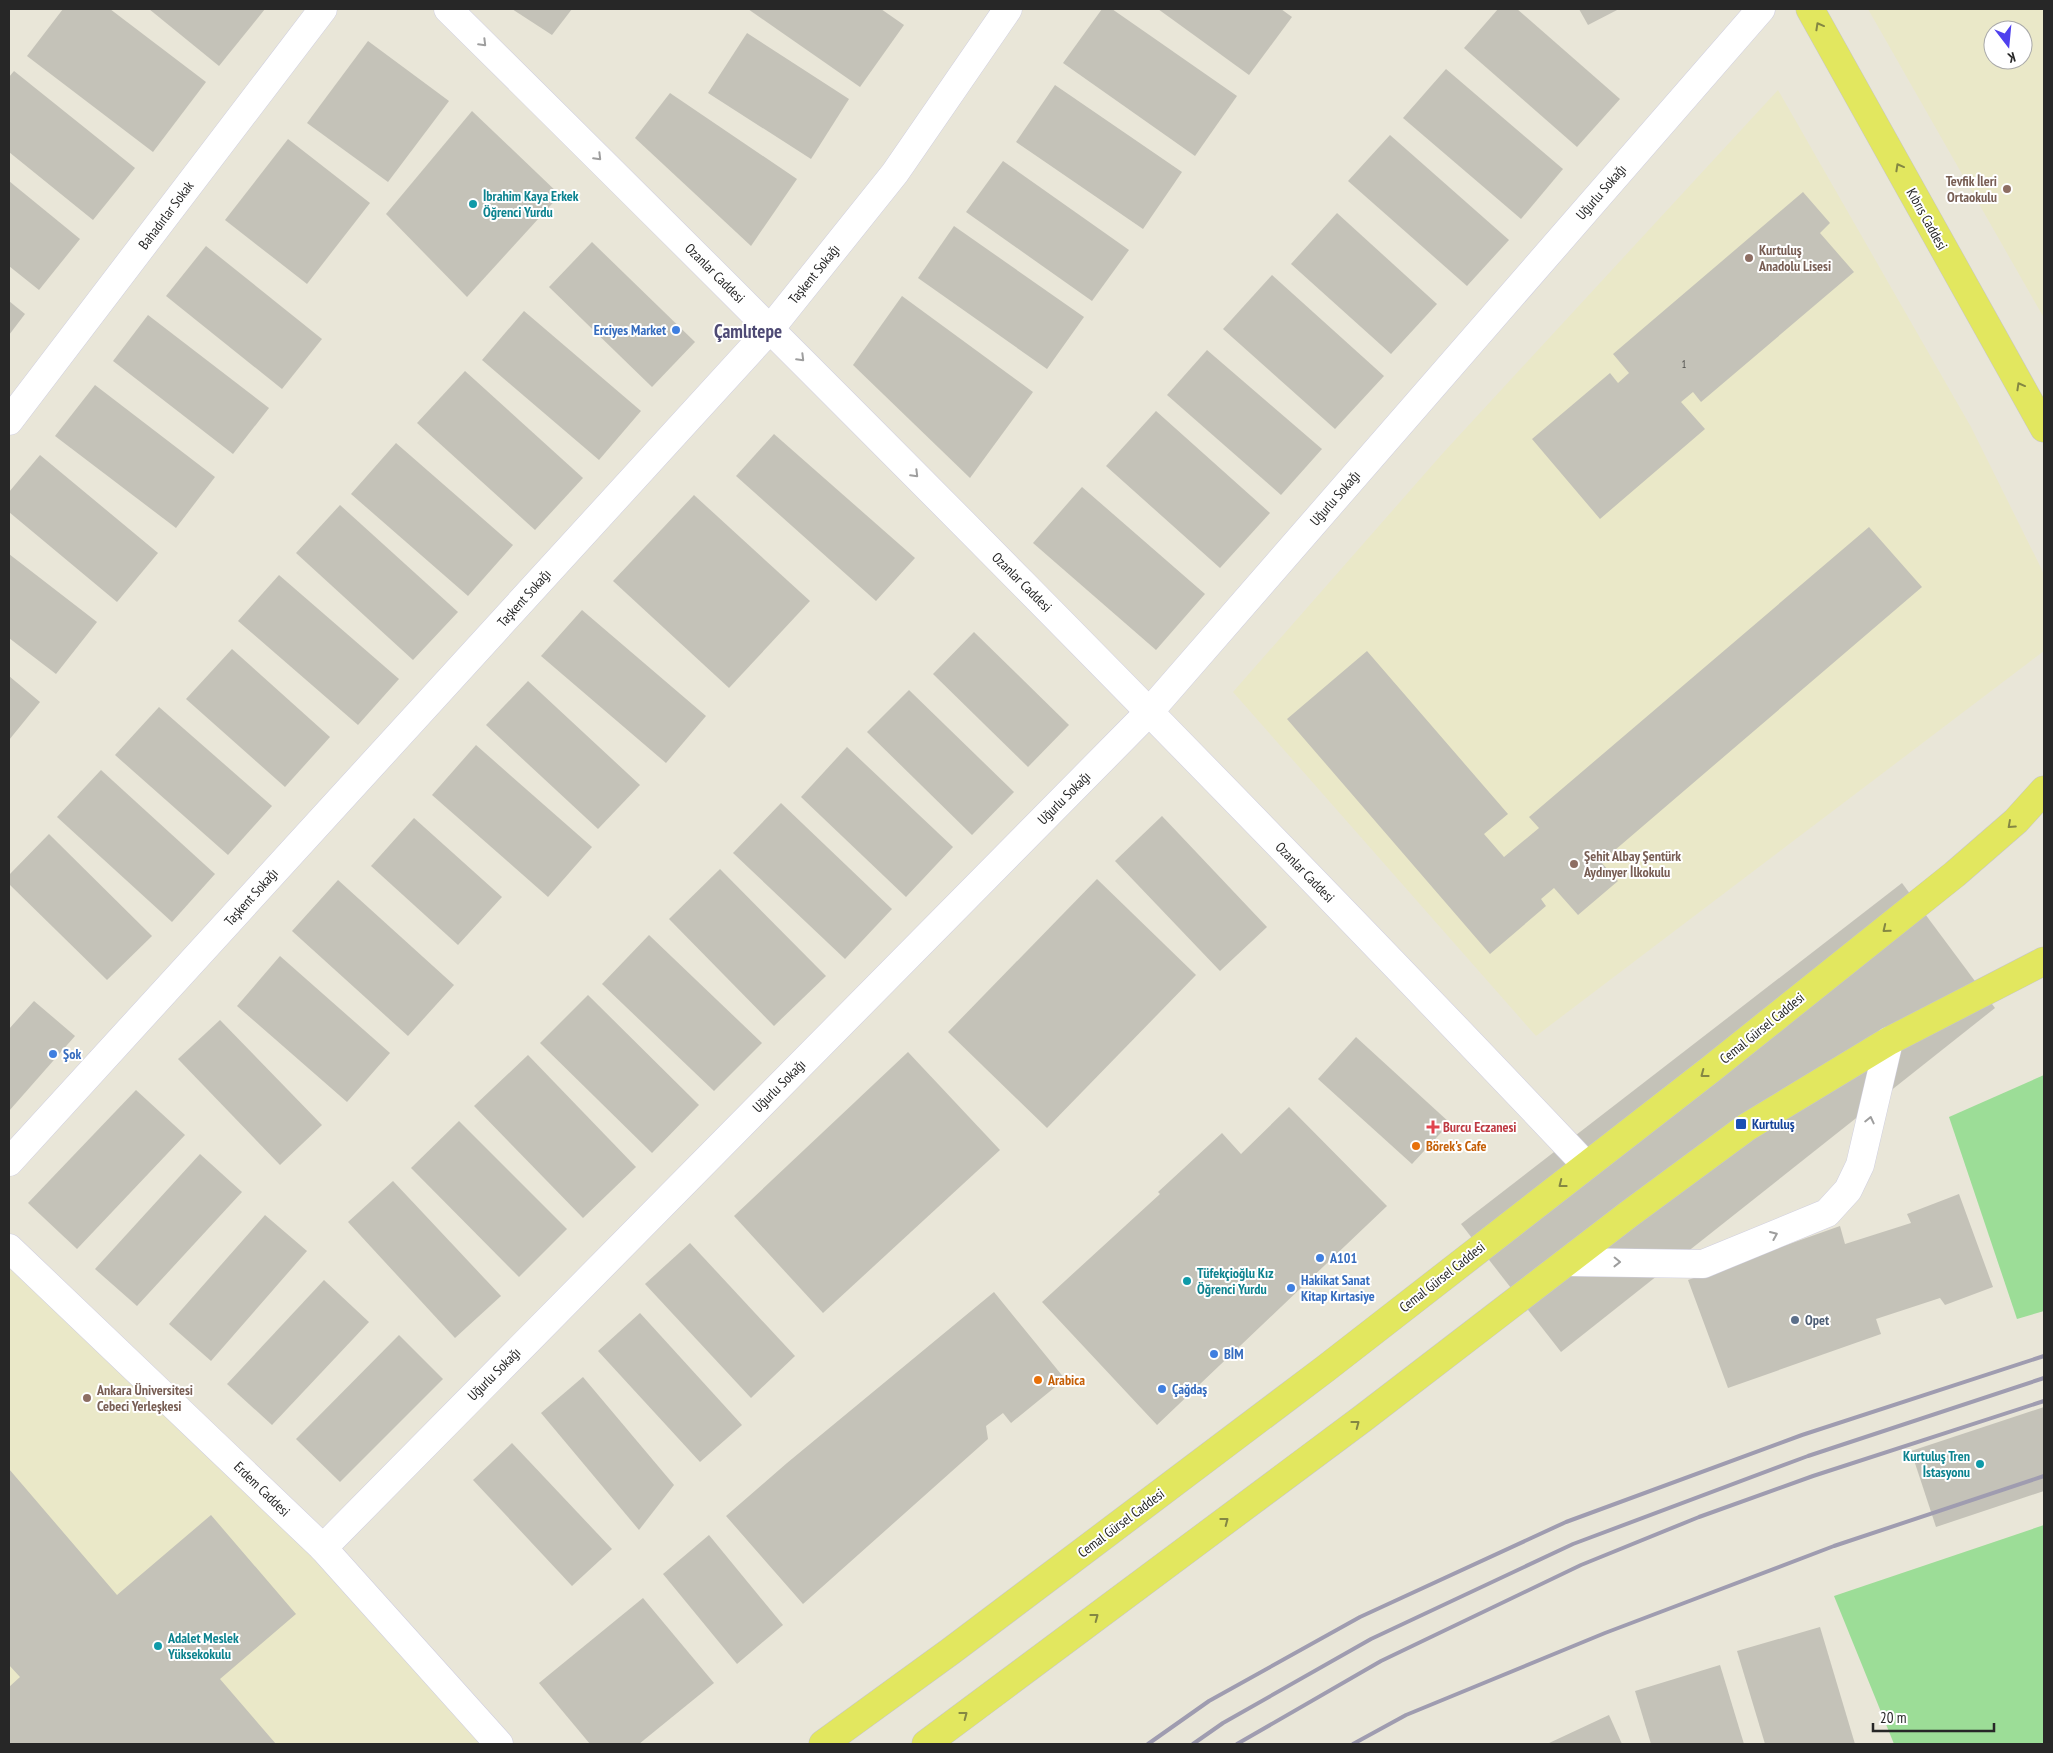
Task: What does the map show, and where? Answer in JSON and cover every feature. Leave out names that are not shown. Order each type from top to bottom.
[{"type":"main road","name":"Kıbrıs Caddesi","points":[[1810,9],[2044,428]]},
{"type":"main road","name":"Cemal Gürsel Caddesi","points":[[823,1744],[951,1651],[1325,1369],[1586,1164],[1711,1069],[1955,874],[2016,820],[2044,790]]},
{"type":"main road","points":[[926,1744],[1362,1419],[1747,1127],[1889,1041],[2044,961]]},
{"type":"street","name":"Bahadırlar Sokak","points":[[9,421],[323,9]]},
{"type":"street","name":"Ozanlar Caddesi","points":[[448,9],[771,328],[1150,711],[1586,1164]]},
{"type":"street","name":"Taşkent Sokağı","points":[[9,1162],[771,328],[896,173],[1008,9]]},
{"type":"street","name":"Uğurlu Sokağı","points":[[323,1548],[1150,711],[1761,9]]},
{"type":"street","points":[[1568,1262],[1703,1264],[1827,1213],[1848,1190],[1860,1165],[1889,1041]]},
{"type":"street","name":"Erdem Caddesi","points":[[9,1248],[323,1548],[499,1744]]},
{"type":"shaded area","name":"Tevfik İleri Ortaokulu","points":[[1868,9],[2044,9],[2044,318]]},
{"type":"shaded area","name":"Şehit Albay Şentürk Aydınyer İlkokulu","points":[[1778,90],[1971,427],[2042,570],[2044,576],[2044,651],[1536,1036],[1233,692],[1443,453]]},
{"type":"shaded area","name":"Ankara Üniversitesi Cebeci Yerleşkesi","points":[[9,1248],[499,1744],[9,1744]]},
{"type":"green space","points":[[2044,1075],[2044,1311],[2017,1319],[1949,1117]]},
{"type":"green space","points":[[2044,1525],[2044,1744],[1894,1744],[1834,1596]]},
{"type":"building","points":[[63,9],[110,9],[206,82],[153,152],[27,56]]},
{"type":"building","points":[[149,9],[265,9],[219,66]]},
{"type":"building","points":[[512,9],[572,9],[552,35]]},
{"type":"building","points":[[748,9],[881,9],[904,25],[860,87]]},
{"type":"building","points":[[1102,9],[1112,9],[1237,96],[1195,156],[1063,63]]},
{"type":"building","points":[[1158,9],[1281,9],[1292,17],[1249,75]]},
{"type":"building","points":[[1498,9],[1517,9],[1620,99],[1577,147],[1464,48]]},
{"type":"building","points":[[1579,9],[1619,9],[1588,25]]},
{"type":"building","points":[[747,33],[849,99],[811,159],[708,93]]},
{"type":"building","points":[[368,41],[449,101],[388,182],[307,123]]},
{"type":"building","points":[[1446,69],[1563,169],[1521,219],[1403,118]]},
{"type":"building","points":[[14,71],[135,168],[93,220],[9,152],[9,77]]},
{"type":"building","points":[[1055,85],[1182,172],[1143,229],[1016,142]]},
{"type":"building","points":[[670,93],[797,179],[751,246],[635,138]]},
{"type":"building","name":"İbrahim Kaya Erkek Öğrenci Yurdu","points":[[472,111],[560,195],[467,297],[386,214]]},
{"type":"building","points":[[1390,135],[1509,240],[1467,286],[1348,181]]},
{"type":"building","points":[[288,139],[370,203],[307,284],[225,220]]},
{"type":"building","points":[[1003,161],[1129,250],[1092,301],[966,212]]},
{"type":"building","points":[[9,181],[80,239],[39,290],[9,266]]},
{"type":"building","points":[[1803,192],[1830,223],[1820,233],[1854,272],[1701,402],[1693,392],[1681,402],[1705,429],[1600,519],[1532,439],[1610,373],[1618,383],[1629,373],[1613,354]]},
{"type":"building","points":[[1337,213],[1437,304],[1391,354],[1291,264]]},
{"type":"building","points":[[954,226],[1084,317],[1047,369],[918,278]]},
{"type":"building","points":[[592,242],[695,342],[652,387],[549,287]]},
{"type":"building","points":[[206,246],[322,339],[282,389],[166,296]]},
{"type":"building","points":[[1272,275],[1384,376],[1335,429],[1223,329]]},
{"type":"building","points":[[902,296],[1033,392],[970,478],[853,365]]},
{"type":"building","points":[[9,301],[25,314],[9,335]]},
{"type":"building","points":[[524,311],[641,411],[599,460],[482,360]]},
{"type":"building","points":[[148,315],[269,408],[233,454],[113,361]]},
{"type":"building","points":[[1207,350],[1322,449],[1281,495],[1167,395]]},
{"type":"building","points":[[465,371],[583,478],[535,530],[417,423]]},
{"type":"building","points":[[95,385],[215,477],[176,528],[55,436]]},
{"type":"building","points":[[1156,411],[1270,513],[1220,568],[1106,466]]},
{"type":"building","points":[[774,434],[915,558],[876,601],[736,476]]},
{"type":"building","points":[[396,443],[513,545],[468,596],[351,494]]},
{"type":"building","points":[[40,455],[158,553],[117,602],[9,512],[9,492]]},
{"type":"building","points":[[1082,487],[1205,594],[1156,650],[1033,543]]},
{"type":"building","points":[[694,495],[810,601],[729,688],[613,581]]},
{"type":"building","points":[[340,505],[458,612],[413,660],[296,553]]},
{"type":"building","points":[[1869,527],[1922,587],[1601,862],[1618,881],[1578,915],[1554,888],[1541,899],[1546,906],[1490,954],[1287,719],[1367,651],[1508,814],[1484,834],[1504,857],[1539,828],[1529,817]]},
{"type":"building","points":[[9,554],[97,622],[56,674],[9,638]]},
{"type":"building","points":[[279,575],[399,679],[358,725],[238,621]]},
{"type":"building","points":[[582,610],[706,716],[666,763],[541,656]]},
{"type":"building","points":[[974,632],[1069,725],[1028,767],[933,674]]},
{"type":"building","points":[[232,649],[330,737],[285,787],[186,699]]},
{"type":"building","points":[[9,676],[40,702],[9,740]]},
{"type":"building","points":[[528,681],[640,785],[598,829],[486,725]]},
{"type":"building","points":[[909,690],[1014,792],[972,835],[867,732]]},
{"type":"building","points":[[159,707],[272,806],[228,855],[115,755]]},
{"type":"building","points":[[476,745],[592,847],[548,897],[432,795]]},
{"type":"building","points":[[847,747],[953,847],[906,897],[801,797]]},
{"type":"building","points":[[101,770],[215,874],[172,922],[57,817]]},
{"type":"building","points":[[781,803],[892,909],[845,959],[733,853]]},
{"type":"building","points":[[1162,816],[1267,927],[1220,971],[1115,861]]},
{"type":"building","points":[[414,818],[502,897],[458,945],[371,866]]},
{"type":"building","points":[[49,834],[152,936],[107,980],[9,884],[9,875]]},
{"type":"building","points":[[720,869],[826,976],[774,1026],[669,919]]},
{"type":"building","points":[[1097,879],[1196,975],[1047,1128],[948,1032]]},
{"type":"building","points":[[338,880],[454,985],[408,1036],[292,931]]},
{"type":"building","name":"Kurtuluş","points":[[1902,883],[1995,1008],[1561,1352],[1461,1224]]},
{"type":"building","points":[[649,935],[762,1043],[714,1091],[602,984]]},
{"type":"building","points":[[280,956],[390,1053],[347,1102],[237,1006]]},
{"type":"building","points":[[588,995],[699,1105],[652,1153],[540,1043]]},
{"type":"building","points":[[34,1001],[75,1036],[9,1111],[9,1029]]},
{"type":"building","points":[[220,1020],[322,1125],[280,1165],[178,1059]]},
{"type":"building","points":[[1356,1037],[1450,1123],[1412,1164],[1318,1079]]},
{"type":"building","points":[[908,1052],[1000,1150],[823,1313],[734,1216]]},
{"type":"building","points":[[528,1055],[636,1167],[583,1218],[474,1106]]},
{"type":"building","points":[[136,1090],[185,1135],[77,1249],[28,1203]]},
{"type":"building","points":[[1289,1107],[1387,1206],[1157,1425],[1042,1302],[1160,1194],[1158,1192],[1222,1133],[1241,1154]]},
{"type":"building","points":[[459,1121],[567,1229],[519,1277],[411,1168]]},
{"type":"building","points":[[200,1154],[242,1192],[137,1306],[95,1269]]},
{"type":"building","points":[[393,1181],[501,1296],[455,1338],[348,1222]]},
{"type":"building","points":[[1959,1194],[1993,1287],[1945,1305],[1940,1298],[1876,1319],[1881,1334],[1728,1388],[1688,1280],[1840,1226],[1845,1244],[1911,1223],[1907,1214]]},
{"type":"building","points":[[265,1215],[307,1251],[211,1361],[169,1324]]},
{"type":"building","points":[[690,1243],[795,1356],[751,1398],[645,1284]]},
{"type":"building","points":[[324,1280],[369,1322],[272,1425],[227,1384]]},
{"type":"building","points":[[994,1292],[1065,1379],[1011,1423],[1003,1413],[986,1426],[988,1439],[803,1604],[726,1516],[787,1463]]},
{"type":"building","points":[[640,1313],[742,1425],[700,1462],[598,1351]]},
{"type":"building","points":[[399,1335],[443,1379],[340,1482],[296,1439]]},
{"type":"building","points":[[583,1377],[674,1485],[639,1530],[541,1413]]},
{"type":"building","name":"Kurtuluş Tren İstasyonu","points":[[2044,1407],[2044,1491],[1936,1527],[1911,1451]]},
{"type":"building","points":[[512,1443],[612,1549],[572,1586],[473,1480]]},
{"type":"building","name":"Adalet Meslek Yüksekokulu","points":[[9,1469],[117,1595],[211,1515],[296,1614],[220,1679],[276,1744],[9,1744],[9,1687],[20,1677],[9,1665]]},
{"type":"building","points":[[709,1535],[783,1625],[737,1664],[663,1574]]},
{"type":"building","points":[[643,1598],[714,1683],[639,1744],[590,1744],[539,1683]]},
{"type":"building","points":[[1820,1627],[1855,1744],[1765,1744],[1737,1651]]},
{"type":"building","points":[[1720,1665],[1744,1744],[1651,1744],[1635,1691]]},
{"type":"building","points":[[1609,1715],[1622,1744],[1547,1744]]},
{"type":"railway","points":[[1148,1744],[1209,1701],[1360,1617],[1566,1522],[1802,1435],[2044,1356]]},
{"type":"railway","points":[[1193,1744],[1223,1723],[1371,1639],[1573,1544],[1808,1456],[2044,1378]]},
{"type":"railway","points":[[1237,1744],[1381,1661],[1581,1565],[1699,1517],[1813,1476],[2044,1401]]},
{"type":"railway","points":[[1353,1744],[1406,1715],[1605,1633],[1834,1546],[2044,1476]]},
{"type":"place","name":"Tevfik İleri Ortaokulu","points":[[2007,189]]},
{"type":"place","name":"İbrahim Kaya Erkek Öğrenci Yurdu","points":[[473,204]]},
{"type":"place","name":"Kurtuluş Anadolu Lisesi","points":[[1749,258]]},
{"type":"place","name":"Erciyes Market","points":[[676,330]]},
{"type":"place","name":"Şehit Albay Şentürk Aydınyer İlkokulu","points":[[1574,864]]},
{"type":"place","name":"Şok","points":[[53,1054]]},
{"type":"place","name":"Kurtuluş","points":[[1741,1124]]},
{"type":"place","name":"Burcu Eczanesi","points":[[1433,1127]]},
{"type":"place","name":"Börek's Cafe","points":[[1416,1146]]},
{"type":"place","name":"A101","points":[[1320,1258]]},
{"type":"place","name":"Tüfekçioğlu Kız Öğrenci Yurdu","points":[[1187,1281]]},
{"type":"place","name":"Hakikat Sanat Kitap Kırtasiye","points":[[1291,1288]]},
{"type":"place","name":"Opet","points":[[1795,1320]]},
{"type":"place","name":"BİM","points":[[1214,1354]]},
{"type":"place","name":"Arabica","points":[[1038,1380]]},
{"type":"place","name":"Çağdaş","points":[[1162,1389]]},
{"type":"place","name":"Ankara Üniversitesi Cebeci Yerleşkesi","points":[[87,1398]]},
{"type":"place","name":"Kurtuluş Tren İstasyonu","points":[[1980,1464]]},
{"type":"place","name":"Adalet Meslek Yüksekokulu","points":[[158,1646]]},
{"type":"district","name":"Çamlıtepe","points":[[748,331]]}]
